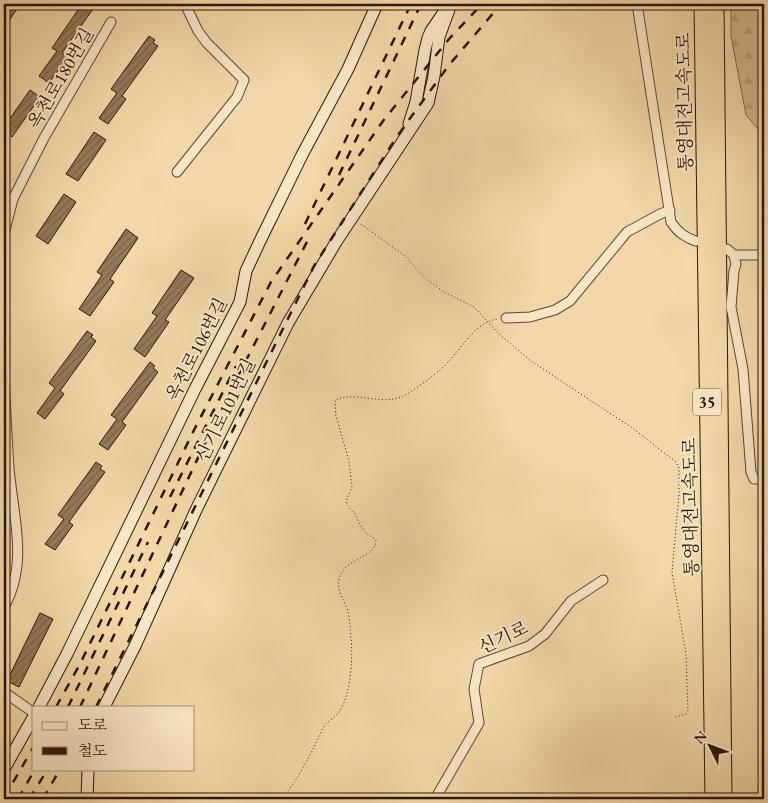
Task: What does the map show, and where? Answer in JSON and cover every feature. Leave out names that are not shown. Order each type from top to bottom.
[{"type":"highway","name":"통영대전고속도로","points":[[702,4],[713,799]]},
{"type":"highway","name":"통영대전고속도로","points":[[716,4],[724,799]]},
{"type":"street","points":[[177,172],[237,97],[244,80],[207,43],[198,31],[185,4]]},
{"type":"street","name":"옥천로106번길","points":[[40,706],[67,654],[195,389],[240,302],[246,271],[302,155],[348,69],[377,4]]},
{"type":"street","points":[[452,4],[440,37],[428,103],[401,142],[410,123],[416,102],[428,38],[431,31],[452,4]]},
{"type":"street","points":[[637,4],[671,222],[678,232],[696,241]]},
{"type":"street","name":"옥천로180번길","points":[[4,234],[13,200],[44,138],[111,22]]},
{"type":"street","name":"신기로101번길","points":[[105,706],[135,646],[196,510],[288,323],[336,242],[401,142]]},
{"type":"street","points":[[506,318],[530,317],[555,310],[570,301],[627,232],[670,210]]},
{"type":"street","points":[[754,480],[751,472],[743,369],[731,307],[736,264],[731,252],[764,255]]},
{"type":"street","points":[[4,380],[6,470],[18,546],[17,574],[4,608]]},
{"type":"street","name":"신기로","points":[[435,799],[479,723],[474,689],[479,664],[529,646],[545,634],[571,601],[603,580]]},
{"type":"street","points":[[4,692],[32,713]]},
{"type":"street","points":[[4,769],[32,718]]},
{"type":"street","points":[[87,799],[88,770]]},
{"type":"lane","points":[[754,480],[764,486]]},
{"type":"path","points":[[352,218],[405,256],[424,277],[444,292],[474,307],[530,361],[631,427],[676,462],[679,468],[679,494],[672,572],[686,654],[688,710],[686,714],[673,718]]},
{"type":"path","points":[[281,799],[302,772],[325,724],[336,716],[345,701],[352,651],[348,611],[339,589],[339,579],[347,566],[360,556],[372,552],[376,547],[376,540],[365,532],[355,514],[347,505],[346,501],[352,487],[349,461],[336,416],[335,400],[342,397],[396,399],[406,395],[442,369],[473,333],[488,321],[506,318]]},
{"type":"path","points":[[759,799],[764,780]]},
{"type":"green space","points":[[731,4],[764,4],[764,136],[746,115],[731,36]]},
{"type":"building","points":[[6,4],[17,9],[4,28],[4,7]]},
{"type":"building","points":[[82,4],[95,6],[62,53],[68,57],[49,83],[39,76],[57,51],[52,48]]},
{"type":"building","points":[[149,36],[155,40],[153,43],[158,46],[122,96],[126,99],[108,124],[99,118],[117,93],[111,89]]},
{"type":"building","points":[[30,90],[40,97],[12,137],[4,131],[4,127]]},
{"type":"building","points":[[94,132],[106,140],[78,181],[66,174]]},
{"type":"building","points":[[64,194],[76,202],[48,244],[36,236]]},
{"type":"building","points":[[126,229],[138,238],[110,279],[114,282],[90,316],[79,309],[102,275],[97,272]]},
{"type":"building","points":[[181,270],[194,278],[165,320],[169,322],[145,357],[134,349],[157,316],[152,313]]},
{"type":"building","points":[[87,331],[93,335],[91,337],[96,341],[60,391],[64,394],[45,419],[37,413],[55,388],[49,383]]},
{"type":"building","points":[[150,362],[158,372],[122,422],[126,425],[108,450],[99,444],[117,419],[111,415]]},
{"type":"building","points":[[96,462],[102,466],[100,469],[105,472],[69,522],[73,525],[55,550],[45,544],[64,519],[58,515]]},
{"type":"building","points":[[40,613],[53,619],[19,687],[7,681]]},
{"type":"railway","points":[[305,224],[411,4]]},
{"type":"railway","points":[[339,175],[421,4]]},
{"type":"railway","points":[[57,706],[80,664],[194,430],[271,282],[383,121],[449,39],[482,4]]},
{"type":"railway","points":[[96,706],[314,266],[398,135],[449,65],[501,4]]},
{"type":"railway","points":[[237,378],[310,236]]},
{"type":"railway","points":[[170,497],[236,366]]},
{"type":"railway","points":[[80,706],[206,441]]},
{"type":"railway","points":[[68,706],[148,542]]},
{"type":"railway","points":[[4,798],[32,749]]},
{"type":"railway","points":[[18,799],[34,770]]},
{"type":"railway","points":[[29,799],[47,770]]},
{"type":"railway","points":[[43,799],[59,770]]}]
